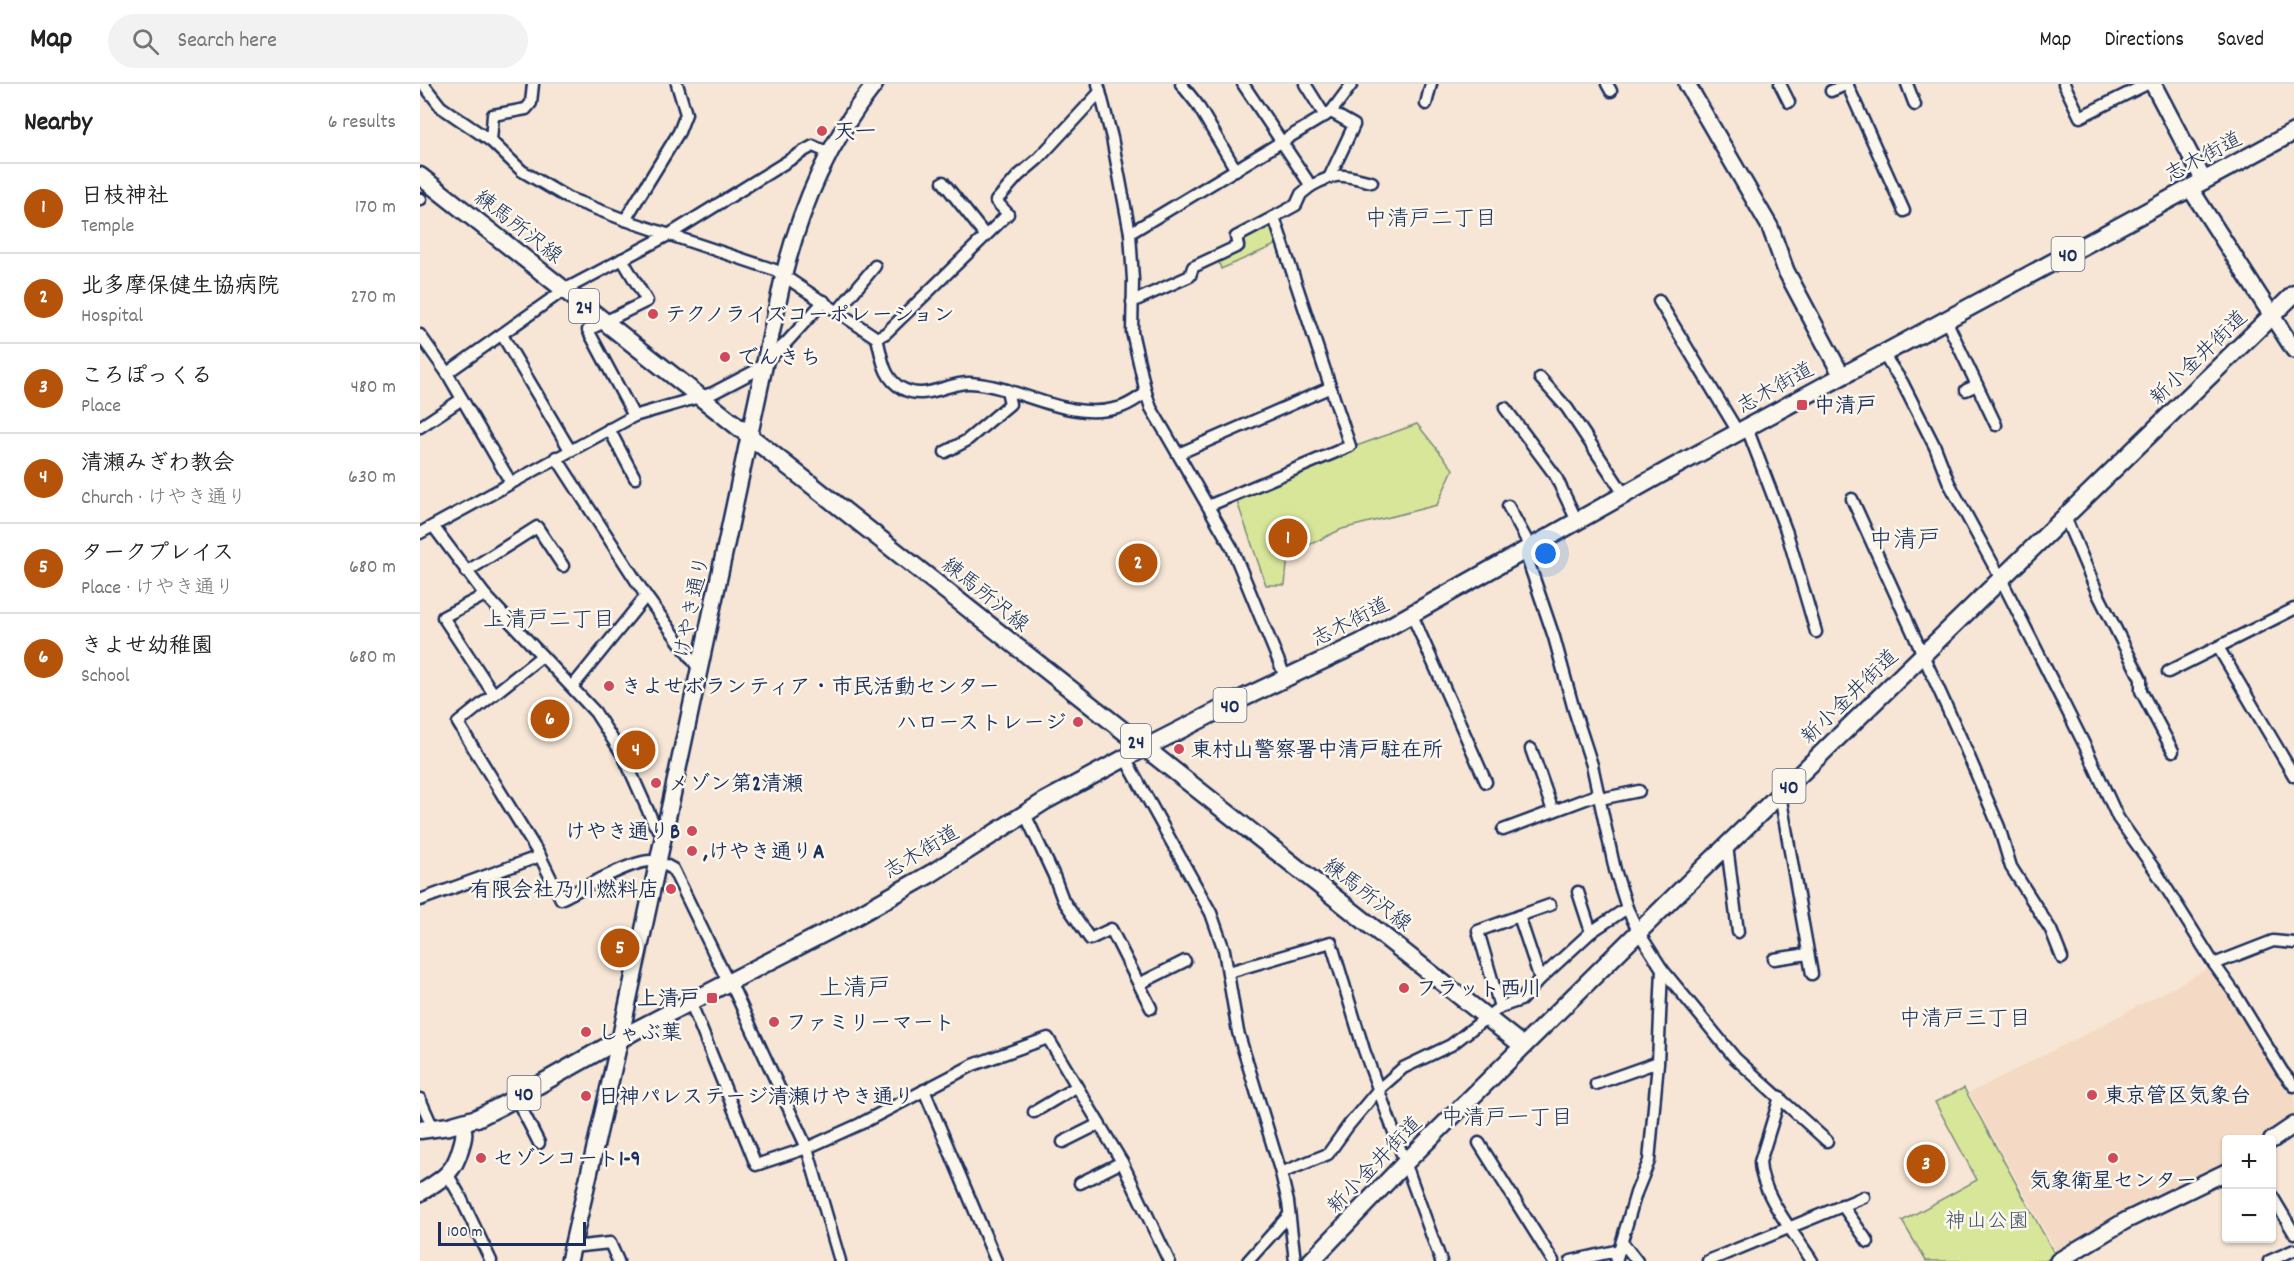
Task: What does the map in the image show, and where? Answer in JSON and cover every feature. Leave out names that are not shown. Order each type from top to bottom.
[{"type":"main road","name":"志木街道","points":[[427,1129],[477,1118],[690,1001],[852,919],[932,873],[1025,814],[1125,758],[1412,615],[1624,494],[2294,132]]},
{"type":"main road","name":"練馬所沢線","points":[[420,176],[1144,748],[1494,1012],[1523,1046]]},
{"type":"main road","name":"新小金井街道","points":[[1311,1261],[1406,1162],[1523,1046],[2294,294]]},
{"type":"street","points":[[423,84],[441,107],[490,141],[522,171],[568,198],[625,220],[784,274],[878,338],[885,373],[902,388],[913,392],[933,393],[963,383],[983,384],[1058,408],[1101,411],[1120,408],[1146,393]]},
{"type":"street","points":[[490,141],[493,115],[526,109],[531,103],[533,84]]},
{"type":"street","points":[[625,220],[679,132],[686,114],[677,84]]},
{"type":"street","name":"けやき通り","points":[[571,1254],[620,1039],[784,274],[802,211],[829,153],[845,125],[875,84]]},
{"type":"street","points":[[1182,84],[1197,104],[1236,170]]},
{"type":"street","points":[[1243,84],[1311,186]]},
{"type":"street","points":[[1305,84],[1328,114],[1354,125],[1330,176]]},
{"type":"street","points":[[1130,233],[1328,114],[1352,84]]},
{"type":"street","points":[[1426,104],[1431,84]]},
{"type":"street","points":[[1687,84],[1770,227],[1786,271],[1842,376]]},
{"type":"street","points":[[1780,84],[1789,102]]},
{"type":"street","points":[[1831,91],[1848,84],[1904,211]]},
{"type":"street","points":[[1907,84],[1915,105]]},
{"type":"street","points":[[2064,84],[2080,117],[2147,84]]},
{"type":"street","points":[[2153,84],[2197,184],[2272,316],[2294,350]]},
{"type":"street","points":[[1099,88],[1112,138],[1130,233],[1132,332],[1146,393],[1152,408],[1232,548],[1286,679]]},
{"type":"street","points":[[878,338],[886,333],[1008,214],[996,201],[1018,176],[1038,159],[1099,88]]},
{"type":"street","points":[[447,373],[564,290],[670,234],[813,146],[829,153]]},
{"type":"street","points":[[1132,302],[1190,276],[1193,267],[1238,246],[1236,237],[1296,205],[1301,194],[1330,176],[1338,174],[1372,182]]},
{"type":"street","points":[[944,182],[985,235]]},
{"type":"street","points":[[1208,506],[1350,446],[1274,217]]},
{"type":"street","points":[[622,260],[646,301],[588,330],[634,416]]},
{"type":"street","points":[[838,311],[875,266]]},
{"type":"street","points":[[420,533],[634,416],[713,393],[750,374],[786,343],[824,301]]},
{"type":"street","points":[[1659,301],[1743,430],[1787,533],[1816,632]]},
{"type":"street","points":[[1946,320],[1996,425]]},
{"type":"street","points":[[420,335],[447,373],[511,483]]},
{"type":"street","points":[[502,335],[570,450]]},
{"type":"street","points":[[1883,354],[1902,382],[1935,447],[1948,483],[2001,579],[2086,748],[2118,818],[2155,870],[2282,1071],[2294,1086]]},
{"type":"street","points":[[1540,378],[1589,451],[1624,494]]},
{"type":"street","points":[[1966,390],[1977,386]]},
{"type":"street","points":[[1178,454],[1329,388]]},
{"type":"street","points":[[945,452],[966,441],[1010,404],[1007,390]]},
{"type":"street","points":[[420,427],[462,399]]},
{"type":"street","points":[[1505,408],[1555,475],[1577,521]]},
{"type":"street","points":[[609,429],[635,478]]},
{"type":"street","points":[[556,457],[646,596],[699,669]]},
{"type":"street","points":[[1852,499],[1964,745],[1999,827],[2012,867],[2050,930],[2062,958]]},
{"type":"street","points":[[1508,506],[1528,550],[1599,796],[1615,870],[1627,908],[1639,933],[1662,969],[1735,1058],[1827,1141]]},
{"type":"street","points":[[2065,517],[2098,594],[2141,679],[2141,691],[2153,724],[2173,751]]},
{"type":"street","points":[[433,526],[485,595],[595,712],[624,758],[654,824],[663,835]]},
{"type":"street","points":[[466,572],[537,527],[563,566]]},
{"type":"street","points":[[485,595],[443,617],[493,693]]},
{"type":"street","points":[[573,686],[646,596]]},
{"type":"street","points":[[2168,672],[2294,609]]},
{"type":"street","points":[[1412,615],[1486,782]]},
{"type":"street","points":[[2218,646],[2294,776]]},
{"type":"street","points":[[542,656],[458,723],[540,856],[561,899],[640,863],[657,862],[673,869],[733,988],[807,1148],[840,1261]]},
{"type":"street","points":[[1531,749],[1553,811]]},
{"type":"street","points":[[1125,758],[1211,913],[1224,950],[1238,1032],[1281,1173],[1295,1261]]},
{"type":"street","points":[[1503,830],[1599,796],[1639,790]]},
{"type":"street","points":[[1780,795],[1812,974]]},
{"type":"street","points":[[1025,814],[1063,900],[1090,939],[1112,929],[1151,1008]]},
{"type":"street","points":[[1727,846],[1738,932]]},
{"type":"street","points":[[420,900],[540,856]]},
{"type":"street","points":[[1578,892],[1591,932]]},
{"type":"street","points":[[1494,1012],[1478,931],[1550,905]]},
{"type":"street","points":[[1281,1173],[1328,1154],[1378,1090],[1403,1068],[1451,1045],[1494,1012],[1521,999],[1591,932],[1627,908]]},
{"type":"street","points":[[1519,916],[1540,979]]},
{"type":"street","points":[[2214,964],[2273,941],[2294,943]]},
{"type":"street","points":[[1228,972],[1331,942],[1378,1090],[1441,1261]]},
{"type":"street","points":[[1774,959],[1808,954]]},
{"type":"street","points":[[1138,984],[1185,961]]},
{"type":"street","points":[[1616,1261],[1649,1161],[1658,1062],[1662,969]]},
{"type":"street","points":[[690,1001],[756,1165],[807,1148],[860,1124],[973,1065],[1048,1038],[1122,1162],[1169,1261]]},
{"type":"street","points":[[1596,1084],[1658,1062]]},
{"type":"street","points":[[1034,1112],[1076,1087]]},
{"type":"street","points":[[924,1090],[996,1261]]},
{"type":"street","points":[[1780,1097],[1762,1155],[1760,1171],[1771,1197],[1812,1261]]},
{"type":"street","points":[[516,1098],[539,1143]]},
{"type":"street","points":[[420,1099],[427,1129]]},
{"type":"street","points":[[420,1193],[448,1175],[458,1160],[464,1138],[462,1122]]},
{"type":"street","points":[[1063,1142],[1099,1124]]},
{"type":"street","points":[[2276,1137],[2294,1125]]},
{"type":"street","points":[[1479,1143],[1553,1261]]},
{"type":"street","points":[[1080,1183],[1122,1162]]},
{"type":"street","points":[[2058,1261],[2125,1221],[2222,1174]]},
{"type":"street","points":[[448,1175],[491,1261]]},
{"type":"street","points":[[1708,1261],[1864,1197]]},
{"type":"street","points":[[2276,1204],[2294,1233]]},
{"type":"street","points":[[1842,1205],[1868,1242]]},
{"type":"street","points":[[1248,1261],[1289,1215]]},
{"type":"street","points":[[571,1254],[610,1243],[618,1261]]},
{"type":"street","points":[[1571,1261],[1621,1246]]},
{"type":"street","points":[[1621,1246],[1637,1261]]},
{"type":"street","points":[[2269,1261],[2294,1250]]},
{"type":"shaded area","points":[[2209,968],[2228,994],[2279,1077],[2294,1094],[2294,1118],[2267,1135],[2222,1135],[2222,1165],[2209,1174],[2057,1253],[1969,1093]]},
{"type":"green space","points":[[1274,217],[1282,242],[1221,269],[1217,256],[1238,246],[1236,237]]},
{"type":"green space","points":[[1417,424],[1453,469],[1437,505],[1342,529],[1288,555],[1285,585],[1266,585],[1235,496],[1351,448]]},
{"type":"green space","name":"神山公園","points":[[1964,1088],[2055,1255],[2045,1261],[1926,1261],[1902,1221],[1977,1180],[1935,1102]]},
{"type":"place","name":"天一","points":[[822,131]]},
{"type":"place","name":"テクノライズコーポレーション","points":[[653,314]]},
{"type":"place","name":"でんきち","points":[[725,357]]},
{"type":"place","name":"中清戸","points":[[1802,405]]},
{"type":"place","name":"日枝神社","points":[[1288,538]]},
{"type":"place","name":"北多摩保健生協病院","points":[[1138,563]]},
{"type":"place","name":"きよせボランティア・市民活動センター","points":[[609,686]]},
{"type":"place","name":"きよせ幼稚園","points":[[550,719]]},
{"type":"place","name":"ハローストレージ","points":[[1078,722]]},
{"type":"place","name":"東村山警察署中清戸駐在所","points":[[1179,749]]},
{"type":"place","name":"清瀬みぎわ教会","points":[[636,750]]},
{"type":"place","name":"メゾン第2清瀬","points":[[656,783]]},
{"type":"place","name":"けやき通りB","points":[[692,831]]},
{"type":"place","name":",けやき通りA","points":[[692,851]]},
{"type":"place","name":"有限会社乃川燃料店","points":[[671,889]]},
{"type":"place","name":"タークプレイス","points":[[620,948]]},
{"type":"place","name":"フラット西川","points":[[1404,988]]},
{"type":"place","name":"上清戸","points":[[712,998]]},
{"type":"place","name":"ファミリーマート","points":[[774,1022]]},
{"type":"place","name":"しゃぶ葉","points":[[586,1032]]},
{"type":"place","name":"東京管区気象台","points":[[2092,1095]]},
{"type":"place","name":"日神パレステージ清瀬けやき通り","points":[[586,1096]]},
{"type":"place","name":"セゾンコート1-9","points":[[481,1158]]},
{"type":"place","name":"気象衛星センター","points":[[2113,1158]]},
{"type":"place","name":"ころぽっくる","points":[[1926,1164]]},
{"type":"district","name":"中清戸二丁目","points":[[1431,217]]},
{"type":"district","name":"中清戸","points":[[1905,539]]},
{"type":"district","name":"上清戸二丁目","points":[[549,618]]},
{"type":"district","name":"上清戸","points":[[855,987]]},
{"type":"district","name":"中清戸三丁目","points":[[1965,1017]]},
{"type":"district","name":"中清戸一丁目","points":[[1507,1116]]}]
